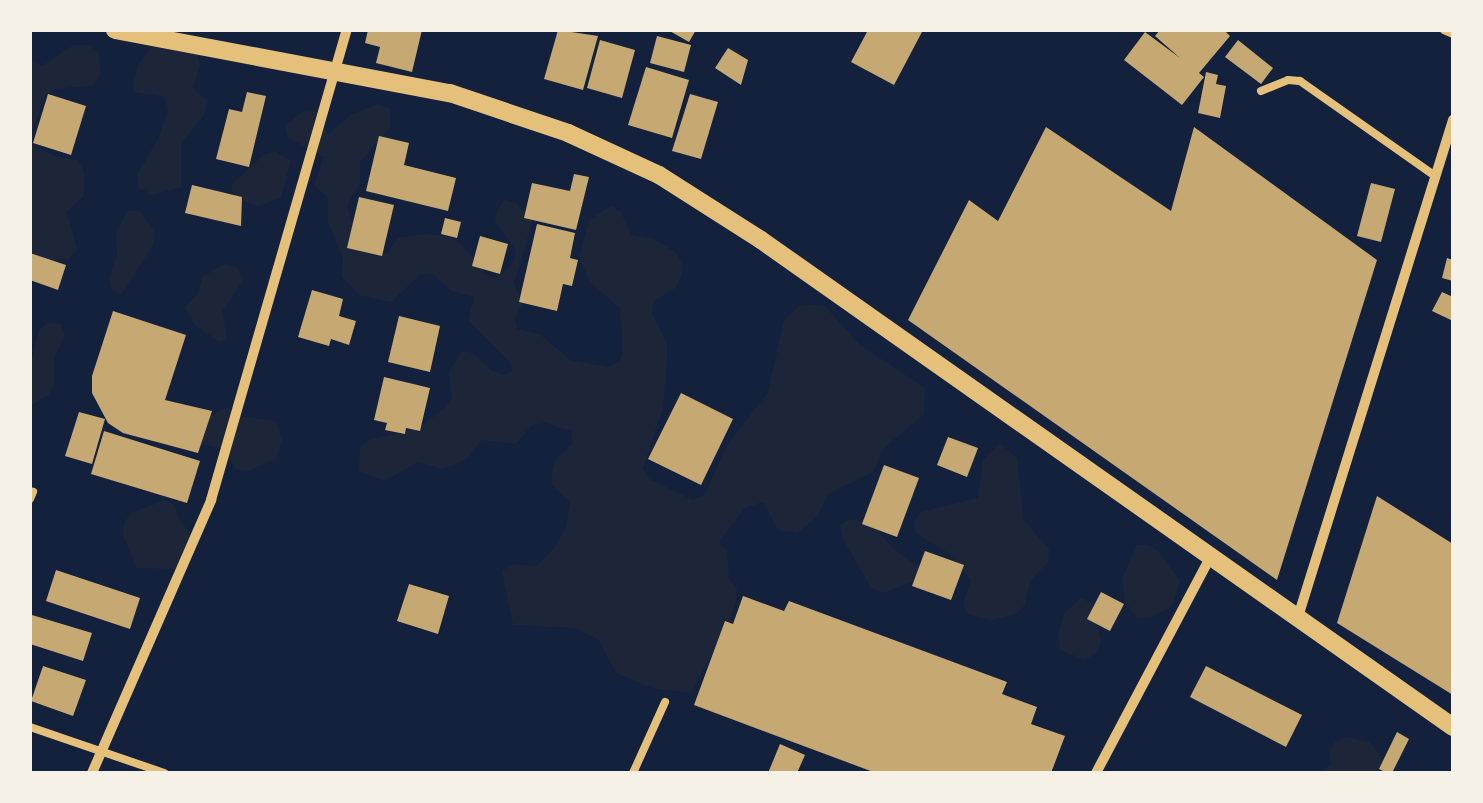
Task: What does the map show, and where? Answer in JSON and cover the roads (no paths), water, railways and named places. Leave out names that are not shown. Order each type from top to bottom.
[{"type":"street","points":[[115,30],[338,68],[450,92],[568,132],[659,175],[761,240],[1453,727]]},
{"type":"street","points":[[92,773],[211,500],[347,30]]},
{"type":"street","points":[[1297,620],[1453,120]]},
{"type":"street","points":[[1096,773],[1210,558]]},
{"type":"lane","points":[[1444,30],[1453,34]]},
{"type":"lane","points":[[1261,91],[1288,80],[1300,81],[1436,176]]},
{"type":"lane","points":[[633,773],[665,702]]},
{"type":"lane","points":[[30,727],[164,773]]}]
